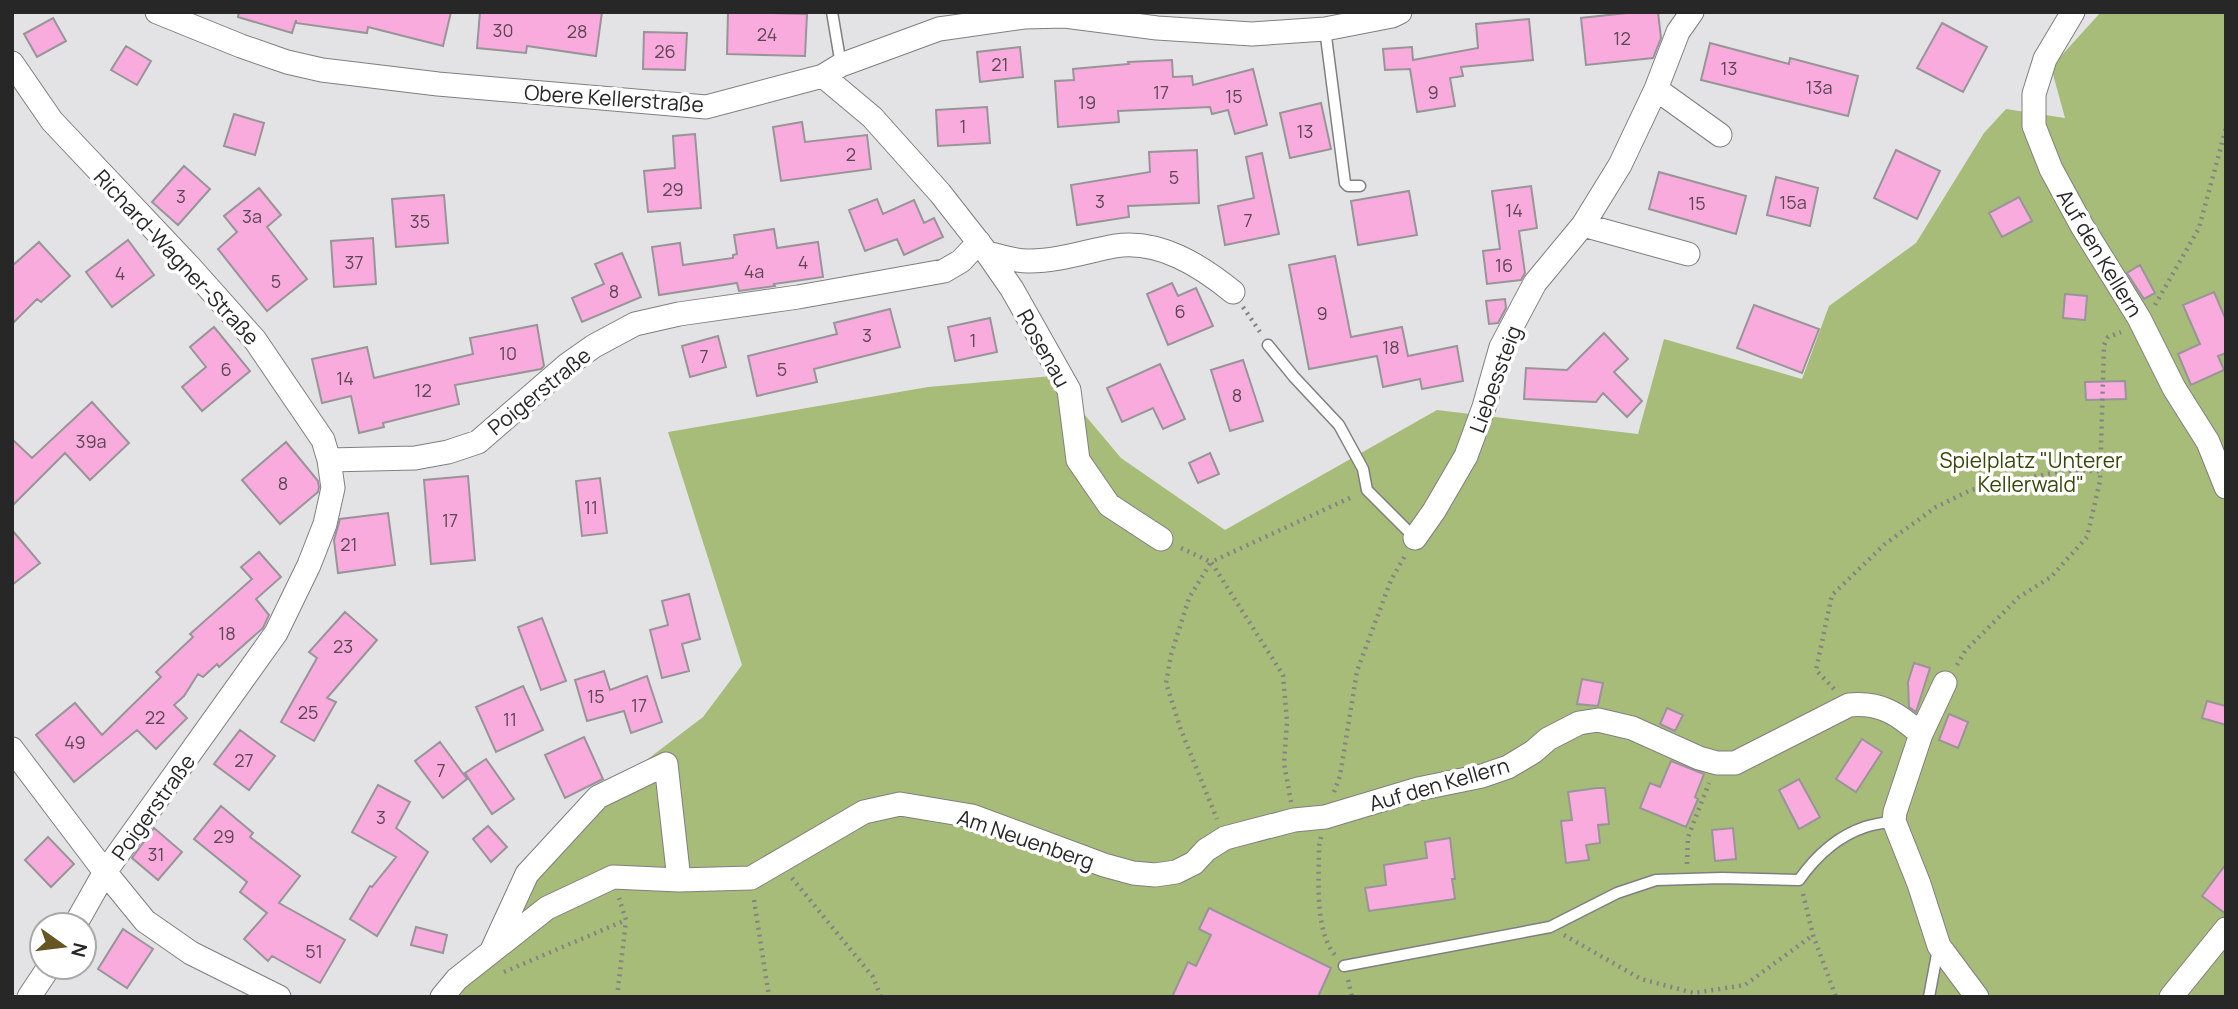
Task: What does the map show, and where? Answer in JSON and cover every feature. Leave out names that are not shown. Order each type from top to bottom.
[{"type":"street","name":"Obere Kellerstraße","points":[[157,12],[241,46],[287,62],[322,70],[438,84],[706,107],[832,71],[939,29],[1024,17],[1065,16],[1157,29],[1252,34],[1325,29],[1392,16],[1400,12]]},
{"type":"street","name":"Liebessteig","points":[[1415,538],[1466,456],[1502,347],[1535,283],[1583,225],[1619,165],[1656,89],[1678,32],[1692,12]]},
{"type":"street","name":"Auf den Kellern","points":[[2073,12],[2045,59],[2034,94],[2034,126],[2051,169],[2076,215],[2139,318],[2174,388],[2208,442],[2226,487]]},
{"type":"street","name":"Richard-Wagner-Straße","points":[[12,64],[51,121],[190,267],[255,340],[323,440],[329,460]]},
{"type":"street","name":"Rosenau","points":[[832,71],[940,193],[1012,289],[1069,390],[1078,460],[1110,505],[1161,539]]},
{"type":"street","points":[[1656,89],[1720,135]]},
{"type":"street","points":[[1583,225],[1688,254]]},
{"type":"street","points":[[983,248],[1029,262],[1118,246],[1145,246],[1178,256],[1209,273],[1233,292]]},
{"type":"street","name":"Poigerstraße","points":[[83,911],[105,872],[276,633],[309,565],[325,524],[333,488],[329,460],[415,458],[448,452],[478,442],[567,365],[594,346],[635,324],[679,314],[798,297],[944,271],[983,248]]},
{"type":"street","points":[[1945,683],[1921,734],[1894,821],[1919,884],[1938,946],[1977,997]]},
{"type":"street","points":[[1717,763],[1735,763],[1849,705],[1876,706],[1899,715],[1921,734]]},
{"type":"street","name":"Auf den Kellern","points":[[1294,820],[1325,817],[1418,789],[1482,776],[1508,767],[1566,729],[1579,723],[1598,720],[1632,728],[1699,758],[1717,763]]},
{"type":"street","points":[[12,749],[145,921],[191,953],[271,995]]},
{"type":"street","name":"Am Neuenberg","points":[[496,964],[527,874],[598,797],[666,764],[679,880]]},
{"type":"street","name":"Am Neuenberg","points":[[442,997],[457,979],[496,964],[547,908],[612,877],[679,880],[751,878],[864,813],[900,804],[972,816],[1104,865],[1133,873],[1155,875],[1176,872],[1194,863],[1206,850],[1225,838],[1294,820]]},
{"type":"street","points":[[2171,997],[2226,929]]},
{"type":"street","points":[[29,997],[40,981]]},
{"type":"lane","points":[[832,12],[832,71]]},
{"type":"lane","points":[[1325,29],[1345,183],[1348,186],[1360,187]]},
{"type":"lane","points":[[1268,345],[1339,425],[1363,469],[1367,490],[1415,538]]},
{"type":"lane","points":[[1344,966],[1550,927],[1617,893],[1656,880],[1799,880],[1814,859],[1835,843],[1865,827],[1894,821]]},
{"type":"lane","points":[[1929,997],[1938,946]]},
{"type":"path","points":[[1945,683],[1965,651],[2019,597],[2051,577],[2087,537],[2101,471],[2104,345],[2108,337],[2129,329],[2157,303],[2199,228],[2226,128]]},
{"type":"path","points":[[1233,292],[1268,345]]},
{"type":"path","points":[[1816,670],[1832,595],[1885,544],[1936,507],[1971,490],[2062,471],[2101,471]]},
{"type":"path","points":[[1225,838],[1181,730],[1166,682],[1171,654],[1189,598],[1211,562],[1367,490]]},
{"type":"path","points":[[1330,948],[1319,911],[1319,846],[1325,817],[1340,776],[1357,671],[1391,580],[1415,538]]},
{"type":"path","points":[[1161,539],[1211,562],[1283,675],[1287,722],[1284,763],[1294,820]]},
{"type":"path","points":[[1686,879],[1688,837],[1717,763]]},
{"type":"path","points":[[779,863],[873,977],[881,997]]},
{"type":"path","points":[[612,877],[626,920],[617,997]]},
{"type":"path","points":[[751,878],[769,997]]},
{"type":"path","points":[[1799,880],[1813,935],[1836,997]]},
{"type":"path","points":[[496,964],[626,920]]},
{"type":"path","points":[[1550,927],[1641,979],[1694,993],[1745,985],[1813,935]]},
{"type":"green space","name":"Spielplatz \"Unterer Kellerwald\"","points":[[2101,12],[2226,12],[2226,997],[451,997],[581,810],[703,717],[742,665],[668,432],[928,387],[1052,376],[1121,458],[1225,530],[1437,410],[1638,434],[1664,339],[1802,379],[1829,306],[1916,243],[1984,133],[2006,109],[2065,118],[2051,67]]},
{"type":"building","points":[[239,12],[451,12],[443,46],[368,27],[367,33],[296,23],[296,20],[292,33],[238,17]]},
{"type":"building","points":[[480,12],[602,12],[596,56],[527,46],[526,53],[477,48]]},
{"type":"building","points":[[728,12],[807,14],[805,56],[727,54]]},
{"type":"building","points":[[1658,12],[1661,38],[1653,58],[1586,65],[1581,18]]},
{"type":"building","points":[[53,18],[66,41],[37,57],[24,34]]},
{"type":"building","points":[[1529,19],[1533,60],[1461,67],[1463,76],[1450,78],[1455,106],[1417,112],[1410,69],[1385,70],[1383,49],[1412,47],[1413,60],[1478,48],[1476,24]]},
{"type":"building","points":[[1942,23],[1987,47],[1963,92],[1917,68]]},
{"type":"building","points":[[644,32],[687,33],[685,70],[643,69]]},
{"type":"building","points":[[1710,43],[1789,64],[1790,58],[1858,76],[1848,116],[1701,80]]},
{"type":"building","points":[[126,46],[151,61],[137,85],[111,70]]},
{"type":"building","points":[[1020,47],[1023,77],[980,82],[977,52]]},
{"type":"building","points":[[1172,60],[1173,77],[1192,76],[1193,85],[1253,69],[1267,125],[1235,134],[1228,110],[1212,114],[1210,107],[1118,111],[1119,122],[1058,127],[1055,81],[1074,80],[1073,69]]},
{"type":"building","points":[[1321,103],[1331,149],[1290,158],[1280,113]]},
{"type":"building","points":[[987,107],[990,143],[938,146],[936,110]]},
{"type":"building","points":[[234,114],[264,123],[255,155],[224,146]]},
{"type":"building","points":[[802,122],[805,142],[867,135],[871,169],[781,181],[773,127]]},
{"type":"building","points":[[695,134],[701,208],[648,212],[644,171],[675,168],[673,136]]},
{"type":"building","points":[[1197,150],[1199,203],[1128,206],[1129,217],[1077,225],[1071,185],[1150,172],[1149,152]]},
{"type":"building","points":[[1896,150],[1940,171],[1917,219],[1874,198]]},
{"type":"building","points":[[1262,153],[1279,234],[1225,245],[1218,206],[1254,198],[1246,157]]},
{"type":"building","points":[[184,166],[210,189],[178,225],[152,202]]},
{"type":"building","points":[[1659,172],[1746,196],[1736,234],[1649,209]]},
{"type":"building","points":[[1776,177],[1818,188],[1810,226],[1767,215]]},
{"type":"building","points":[[1531,186],[1537,228],[1519,231],[1525,273],[1521,280],[1487,284],[1483,251],[1500,249],[1492,191]]},
{"type":"building","points":[[259,188],[281,215],[267,227],[307,279],[267,311],[218,249],[237,232],[224,216]]},
{"type":"building","points":[[1409,191],[1417,235],[1358,245],[1351,201]]},
{"type":"building","points":[[444,195],[448,243],[396,247],[392,199]]},
{"type":"building","points":[[2019,197],[2032,221],[2002,237],[1989,213]]},
{"type":"building","points":[[877,199],[883,214],[914,200],[924,223],[934,218],[943,237],[904,255],[897,239],[865,251],[849,210]]},
{"type":"building","points":[[774,229],[777,248],[818,242],[823,277],[739,291],[737,283],[659,295],[652,247],[680,243],[683,265],[733,258],[733,255],[737,254],[734,235]]},
{"type":"building","points":[[373,238],[376,284],[334,287],[331,241]]},
{"type":"building","points":[[128,240],[154,275],[112,307],[86,272]]},
{"type":"building","points":[[39,242],[70,276],[41,302],[37,299],[12,324],[12,266]]},
{"type":"building","points":[[622,253],[641,297],[582,322],[572,298],[604,284],[595,264]]},
{"type":"building","points":[[1335,256],[1351,337],[1402,327],[1408,356],[1457,346],[1463,381],[1422,389],[1420,379],[1383,387],[1377,356],[1309,369],[1289,265]]},
{"type":"building","points":[[2140,265],[2155,293],[2144,299],[2127,273]]},
{"type":"building","points":[[1172,283],[1178,296],[1196,288],[1213,326],[1168,345],[1147,294]]},
{"type":"building","points":[[2214,292],[2226,320],[2226,353],[2218,356],[2224,370],[2191,385],[2178,354],[2200,344],[2183,305]]},
{"type":"building","points":[[2065,294],[2087,296],[2085,320],[2063,318]]},
{"type":"building","points":[[1505,299],[1506,308],[1498,323],[1489,324],[1486,301]]},
{"type":"building","points":[[1754,305],[1819,329],[1802,373],[1737,348]]},
{"type":"building","points":[[890,309],[900,347],[814,369],[817,382],[757,396],[748,356],[837,334],[834,323]]},
{"type":"building","points":[[990,318],[997,352],[955,361],[948,327]]},
{"type":"building","points":[[537,325],[544,366],[541,369],[455,385],[459,404],[383,423],[384,427],[359,433],[351,396],[322,403],[312,359],[367,347],[374,378],[473,354],[470,338]]},
{"type":"building","points":[[214,327],[250,371],[202,411],[182,387],[206,367],[190,347]]},
{"type":"building","points":[[1604,333],[1628,359],[1614,372],[1642,401],[1627,417],[1603,393],[1596,402],[1524,399],[1526,368],[1567,370]]},
{"type":"building","points":[[718,336],[726,367],[690,377],[682,346]]},
{"type":"building","points":[[1243,360],[1263,421],[1230,431],[1211,370]]},
{"type":"building","points":[[1160,364],[1185,419],[1163,429],[1153,408],[1122,422],[1107,388]]},
{"type":"building","points":[[2125,381],[2126,399],[2086,400],[2085,382]]},
{"type":"building","points":[[92,402],[129,443],[90,480],[65,453],[12,506],[12,439],[32,458]]},
{"type":"building","points":[[286,442],[318,481],[319,487],[318,492],[280,524],[242,480]]},
{"type":"building","points":[[1210,453],[1219,474],[1198,483],[1189,463]]},
{"type":"building","points":[[468,476],[475,560],[431,564],[424,480]]},
{"type":"building","points":[[600,478],[607,533],[582,536],[576,481]]},
{"type":"building","points":[[388,513],[395,565],[338,573],[334,540],[340,519]]},
{"type":"building","points":[[12,530],[40,563],[12,585]]},
{"type":"building","points":[[259,552],[281,577],[256,599],[269,615],[263,628],[219,667],[217,664],[203,677],[198,674],[184,696],[174,705],[187,718],[156,749],[137,730],[74,782],[36,735],[75,703],[102,735],[161,677],[156,672],[193,637],[190,634],[252,579],[241,567]]},
{"type":"building","points":[[689,594],[700,639],[682,644],[689,671],[662,678],[650,630],[668,625],[662,601]]},
{"type":"building","points":[[345,612],[377,640],[327,698],[336,702],[314,741],[281,722],[317,658],[309,652]]},
{"type":"building","points":[[542,618],[566,681],[541,690],[518,627]]},
{"type":"building","points":[[1914,663],[1930,668],[1916,712],[1909,707],[1908,682]]},
{"type":"building","points":[[604,671],[610,690],[647,676],[662,722],[631,733],[624,711],[587,721],[575,680]]},
{"type":"building","points":[[1582,679],[1603,683],[1598,706],[1577,704]]},
{"type":"building","points":[[523,686],[543,730],[496,752],[476,707]]},
{"type":"building","points":[[2207,701],[2226,706],[2226,725],[2202,718]]},
{"type":"building","points":[[1667,708],[1683,715],[1675,731],[1660,724]]},
{"type":"building","points":[[1949,714],[1968,722],[1958,748],[1939,740]]},
{"type":"building","points":[[240,730],[275,756],[249,790],[214,764]]},
{"type":"building","points":[[584,737],[603,779],[565,798],[545,755]]},
{"type":"building","points":[[1862,739],[1882,752],[1856,792],[1836,779]]},
{"type":"building","points":[[440,742],[467,779],[443,798],[415,761]]},
{"type":"building","points":[[486,759],[514,799],[492,814],[465,773]]},
{"type":"building","points":[[1671,761],[1704,774],[1695,797],[1698,799],[1686,827],[1640,808],[1650,783],[1660,787]]},
{"type":"building","points":[[1799,779],[1820,817],[1799,829],[1779,790]]},
{"type":"building","points":[[378,785],[410,802],[396,828],[428,852],[377,936],[350,919],[370,886],[372,887],[396,857],[352,832]]},
{"type":"building","points":[[1605,788],[1609,824],[1598,825],[1600,843],[1586,845],[1589,860],[1566,863],[1561,821],[1572,820],[1568,792]]},
{"type":"building","points":[[221,806],[253,833],[250,837],[300,876],[279,903],[345,940],[320,983],[272,956],[268,961],[244,939],[267,913],[240,892],[247,882],[194,839]]},
{"type":"building","points":[[488,826],[507,847],[491,862],[473,839]]},
{"type":"building","points":[[154,828],[182,852],[158,880],[132,858]]},
{"type":"building","points":[[1733,828],[1736,859],[1715,861],[1712,830]]},
{"type":"building","points":[[48,837],[74,864],[51,887],[25,860]]},
{"type":"building","points":[[1450,838],[1455,899],[1369,911],[1365,888],[1386,885],[1384,865],[1427,858],[1425,842]]},
{"type":"building","points":[[2226,864],[2226,914],[2202,896]]},
{"type":"building","points":[[1209,908],[1331,968],[1318,997],[1172,997],[1188,962],[1196,966],[1211,935],[1199,929]]},
{"type":"building","points":[[416,927],[447,935],[443,953],[411,945]]},
{"type":"building","points":[[123,929],[153,949],[127,988],[98,969]]}]
